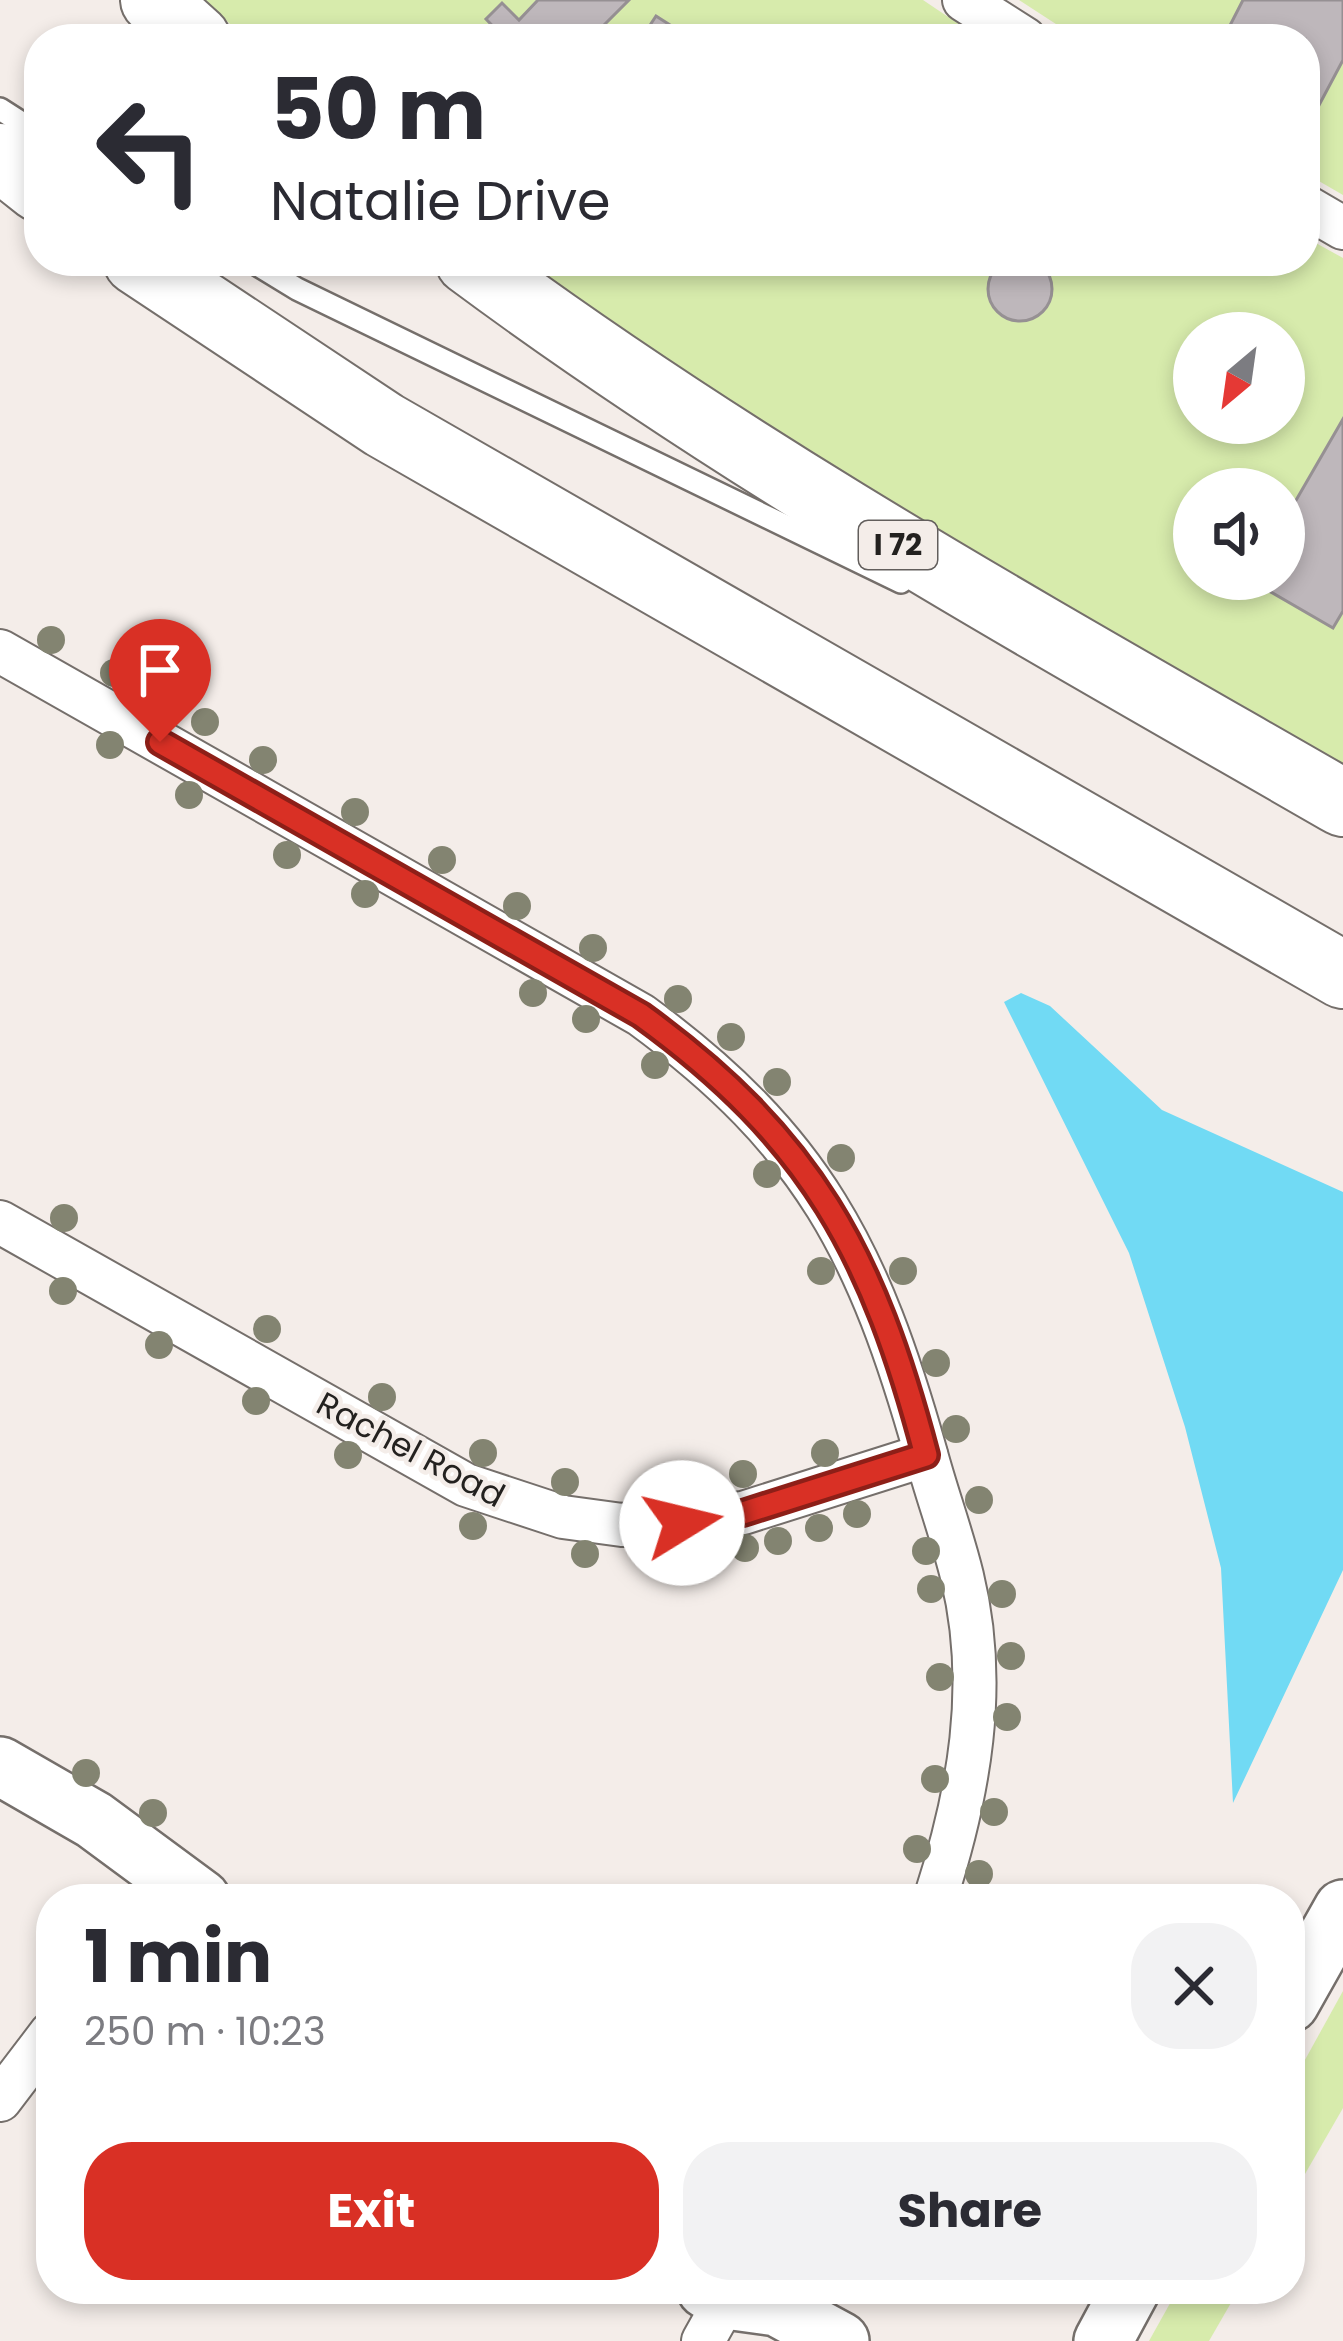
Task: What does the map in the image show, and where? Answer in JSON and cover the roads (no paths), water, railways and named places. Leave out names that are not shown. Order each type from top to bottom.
[{"type":"highway","points":[[154,0],[180,24]]},
{"type":"highway","points":[[0,157],[24,176]]},
{"type":"highway","points":[[160,276],[384,425],[1343,975]]},
{"type":"highway","name":"I 72","points":[[490,276],[571,337],[758,460],[1343,803]]},
{"type":"street","points":[[964,0],[1001,24]]},
{"type":"street","points":[[0,651],[641,1015],[709,1065],[800,1162],[844,1227],[903,1372],[962,1578],[971,1636],[971,1754],[959,1826],[940,1884]]},
{"type":"street","name":"Rachel Road","points":[[0,1222],[466,1485],[563,1517],[622,1525],[743,1513],[926,1455]]},
{"type":"street","points":[[0,1766],[94,1820],[166,1884]]},
{"type":"street","points":[[1305,1976],[1343,1909]]},
{"type":"street","points":[[0,2100],[36,2052]]},
{"type":"street","points":[[1103,2341],[1123,2304]]},
{"type":"street","points":[[724,2312],[776,2307],[840,2341]]},
{"type":"lane","points":[[278,276],[918,590]]},
{"type":"lane","points":[[960,610],[1215,729]]},
{"type":"water","points":[[1021,993],[1050,1006],[1162,1110],[1343,1192],[1343,1570],[1233,1803],[1221,1568],[1185,1427],[1129,1253],[1004,1002]]}]
